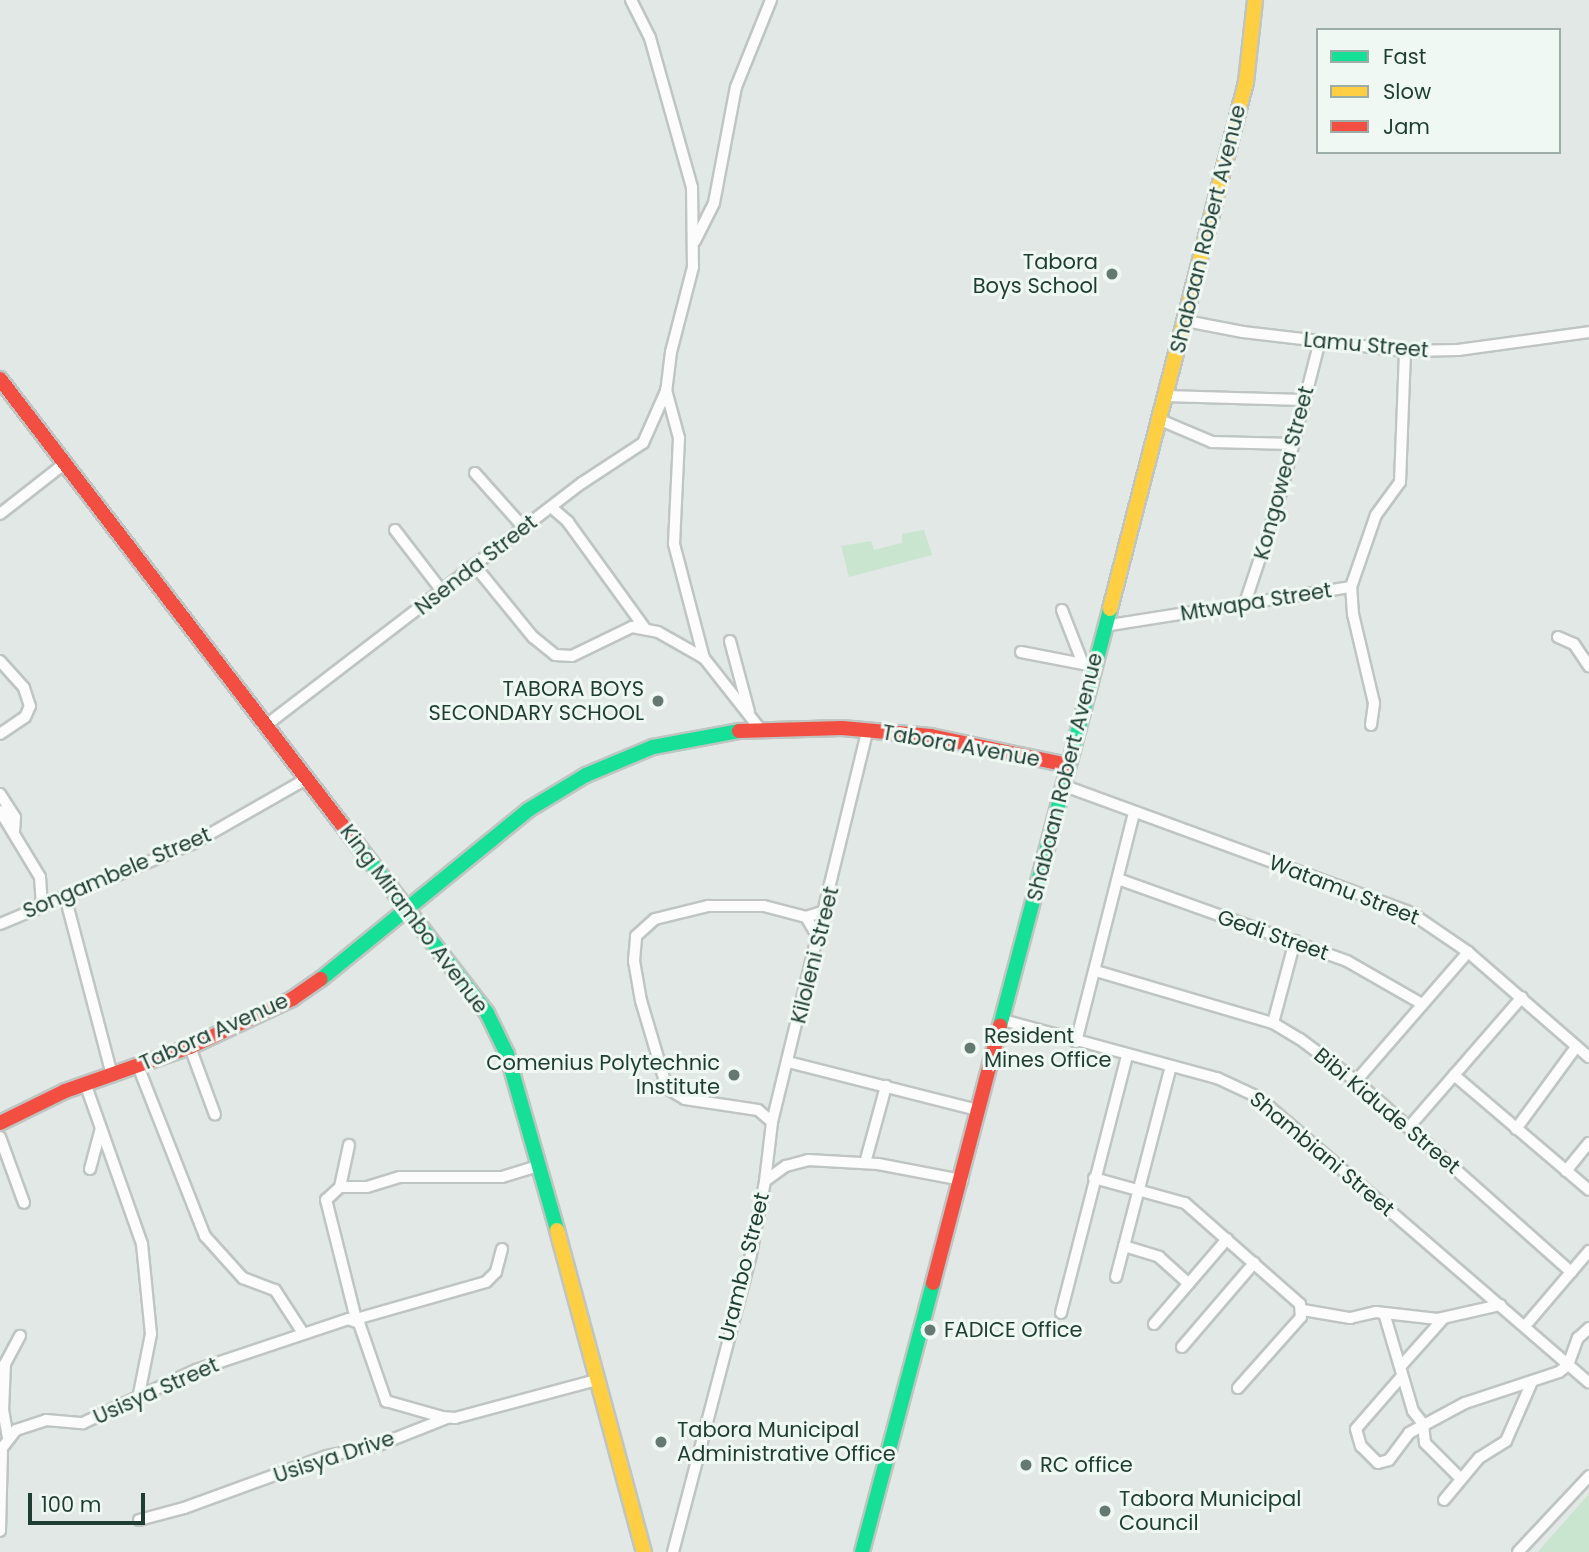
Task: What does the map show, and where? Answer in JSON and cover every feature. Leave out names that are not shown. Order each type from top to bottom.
[{"type":"street","points":[[631,0],[650,38],[691,178],[695,241],[692,275],[671,352],[666,390],[679,438],[674,544],[704,658],[760,729]]},
{"type":"street","points":[[695,241],[714,203],[736,87],[771,0]]},
{"type":"street","name":"Shabaan Robert Avenue","points":[[862,1552],[1003,1020],[1067,765],[1088,665],[1104,626],[1186,321],[1245,82],[1255,0]]},
{"type":"street","name":"Lamu Street","points":[[1186,321],[1405,351],[1458,350],[1589,332]]},
{"type":"street","name":"Kongowea Street","points":[[1245,603],[1265,549],[1320,341]]},
{"type":"street","points":[[1351,587],[1376,515],[1400,482],[1405,351]]},
{"type":"street","name":"King Mirambo Avenue","points":[[0,379],[306,779],[454,965],[498,1034],[516,1082],[644,1552]]},
{"type":"street","name":"Nsenda Street","points":[[265,726],[551,507],[643,443],[666,390]]},
{"type":"street","points":[[1165,396],[1303,400]]},
{"type":"street","points":[[1158,419],[1212,442],[1292,444]]},
{"type":"street","points":[[0,514],[64,464]]},
{"type":"street","points":[[475,473],[524,528]]},
{"type":"street","points":[[551,507],[568,522],[644,627],[704,658]]},
{"type":"street","points":[[395,530],[442,591]]},
{"type":"street","points":[[475,566],[533,637],[555,654],[572,656],[621,630],[644,627]]},
{"type":"street","name":"Mtwapa Street","points":[[1104,626],[1351,587],[1353,614],[1374,703],[1371,725]]},
{"type":"street","points":[[1062,610],[1088,665]]},
{"type":"street","points":[[1558,637],[1574,644],[1589,666]]},
{"type":"street","points":[[730,641],[750,716]]},
{"type":"street","points":[[1021,652],[1088,665]]},
{"type":"street","points":[[0,661],[24,688],[30,706],[25,717],[0,734]]},
{"type":"street","name":"Tabora Avenue","points":[[0,1123],[85,1083],[190,1047],[313,986],[410,910],[483,843],[586,775],[665,744],[760,729],[867,729],[931,736],[1067,765]]},
{"type":"street","name":"Kiloleni Street","points":[[765,1181],[772,1122],[827,910],[867,729]]},
{"type":"street","name":"Songambele Street","points":[[0,924],[194,843],[306,779]]},
{"type":"street","name":"Watamu Street","points":[[1062,785],[1368,894],[1411,913],[1468,952],[1522,996],[1589,1057]]},
{"type":"street","points":[[0,794],[15,817],[14,831]]},
{"type":"street","points":[[0,811],[43,884],[62,897],[112,1075]]},
{"type":"street","points":[[1076,1042],[1097,971],[1135,813]]},
{"type":"street","name":"Gedi Street","points":[[1118,879],[1295,941],[1385,980],[1422,1004]]},
{"type":"street","points":[[42,906],[43,884]]},
{"type":"street","points":[[772,1122],[758,1111],[685,1098],[667,1088],[641,1001],[634,961],[636,936],[655,919],[708,906],[764,906],[806,917],[827,910]]},
{"type":"street","points":[[806,917],[819,939]]},
{"type":"street","points":[[1273,1023],[1295,941]]},
{"type":"street","points":[[1356,1081],[1468,952]]},
{"type":"street","name":"Bibi Kidude Street","points":[[1097,971],[1273,1023],[1356,1081],[1571,1272]]},
{"type":"street","points":[[1409,1127],[1522,996]]},
{"type":"street","name":"Shambiani Street","points":[[1003,1020],[1127,1056],[1224,1080],[1258,1097],[1589,1383]]},
{"type":"street","points":[[190,1047],[215,1115]]},
{"type":"street","points":[[1516,1129],[1576,1047]]},
{"type":"street","points":[[1061,1313],[1127,1056]]},
{"type":"street","points":[[788,1062],[978,1110]]},
{"type":"street","points":[[138,1066],[205,1236],[243,1278],[275,1290],[303,1333]]},
{"type":"street","points":[[1116,1277],[1171,1066]]},
{"type":"street","points":[[1454,1075],[1589,1190]]},
{"type":"street","points":[[85,1083],[142,1244],[151,1334],[139,1394]]},
{"type":"street","points":[[865,1163],[886,1086]]},
{"type":"street","points":[[758,1111],[777,1103]]},
{"type":"street","points":[[90,1169],[101,1128]]},
{"type":"street","points":[[0,1137],[24,1203]]},
{"type":"street","points":[[1566,1171],[1589,1143]]},
{"type":"street","points":[[340,1187],[349,1145]]},
{"type":"street","name":"Urambo Street","points":[[673,1552],[751,1254],[765,1181],[786,1166],[808,1160],[865,1163],[962,1180]]},
{"type":"street","points":[[538,1166],[502,1177],[407,1177],[340,1187],[328,1195],[326,1206],[343,1252],[356,1319],[386,1401],[448,1418],[597,1380]]},
{"type":"street","points":[[1094,1178],[1185,1202],[1254,1262],[1303,1310],[1350,1318],[1384,1312],[1443,1319],[1500,1305]]},
{"type":"street","points":[[1154,1324],[1227,1239]]},
{"type":"street","points":[[1124,1246],[1159,1257],[1189,1284]]},
{"type":"street","name":"Usisya Street","points":[[8,1438],[25,1426],[46,1420],[83,1423],[139,1394],[303,1333],[486,1282],[496,1272],[502,1249]]},
{"type":"street","points":[[1525,1326],[1589,1251]]},
{"type":"street","points":[[1182,1347],[1254,1262]]},
{"type":"street","points":[[1238,1388],[1303,1310]]},
{"type":"street","points":[[1384,1312],[1414,1414],[1423,1424],[1429,1449],[1461,1479]]},
{"type":"street","points":[[1443,1319],[1355,1433],[1366,1454],[1381,1464],[1389,1460],[1409,1433],[1423,1424],[1470,1400],[1531,1384],[1568,1365],[1578,1338],[1589,1328]]},
{"type":"street","points":[[0,1531],[1,1458],[8,1438],[3,1411],[5,1364],[20,1336]]},
{"type":"street","points":[[1444,1500],[1485,1453],[1506,1441],[1531,1384]]},
{"type":"street","points":[[1409,1433],[1414,1414]]},
{"type":"street","name":"Usisya Drive","points":[[139,1520],[184,1508],[327,1456],[366,1449],[448,1418]]},
{"type":"street","points":[[1518,1552],[1589,1476]]},
{"type":"green space","points":[[924,530],[932,555],[849,577],[841,546],[871,541],[874,550],[902,543],[902,534]]},
{"type":"green space","points":[[1589,1494],[1589,1552],[1538,1552],[1549,1539]]},
{"type":"traffic: fast","points":[[1000,1026],[1110,609]]},
{"type":"traffic: fast","points":[[321,979],[528,810],[586,775],[653,747],[739,731]]},
{"type":"traffic: fast","points":[[353,839],[487,1013],[507,1054],[557,1230]]},
{"type":"traffic: fast","points":[[862,1552],[933,1283]]},
{"type":"traffic: slow","points":[[1110,609],[1246,82],[1255,0]]},
{"type":"traffic: slow","points":[[557,1230],[644,1552]]},
{"type":"traffic: jam","points":[[0,379],[353,839]]},
{"type":"traffic: jam","points":[[739,731],[842,728],[931,736],[1067,765]]},
{"type":"traffic: jam","points":[[0,1123],[65,1091],[190,1047],[292,999],[321,979]]},
{"type":"traffic: jam","points":[[933,1283],[1000,1026]]},
{"type":"place","name":"Tabora Boys School","points":[[1112,274]]},
{"type":"place","name":"TABORA BOYS SECONDARY SCHOOL","points":[[658,701]]},
{"type":"place","name":"Resident Mines Office","points":[[970,1048]]},
{"type":"place","name":"Comenius Polytechnic Institute","points":[[734,1075]]},
{"type":"place","name":"FADICE Office","points":[[930,1330]]},
{"type":"place","name":"Tabora Municipal Administrative Office","points":[[661,1442]]},
{"type":"place","name":"RC office","points":[[1026,1465]]},
{"type":"place","name":"Tabora Municipal Council","points":[[1105,1511]]}]
